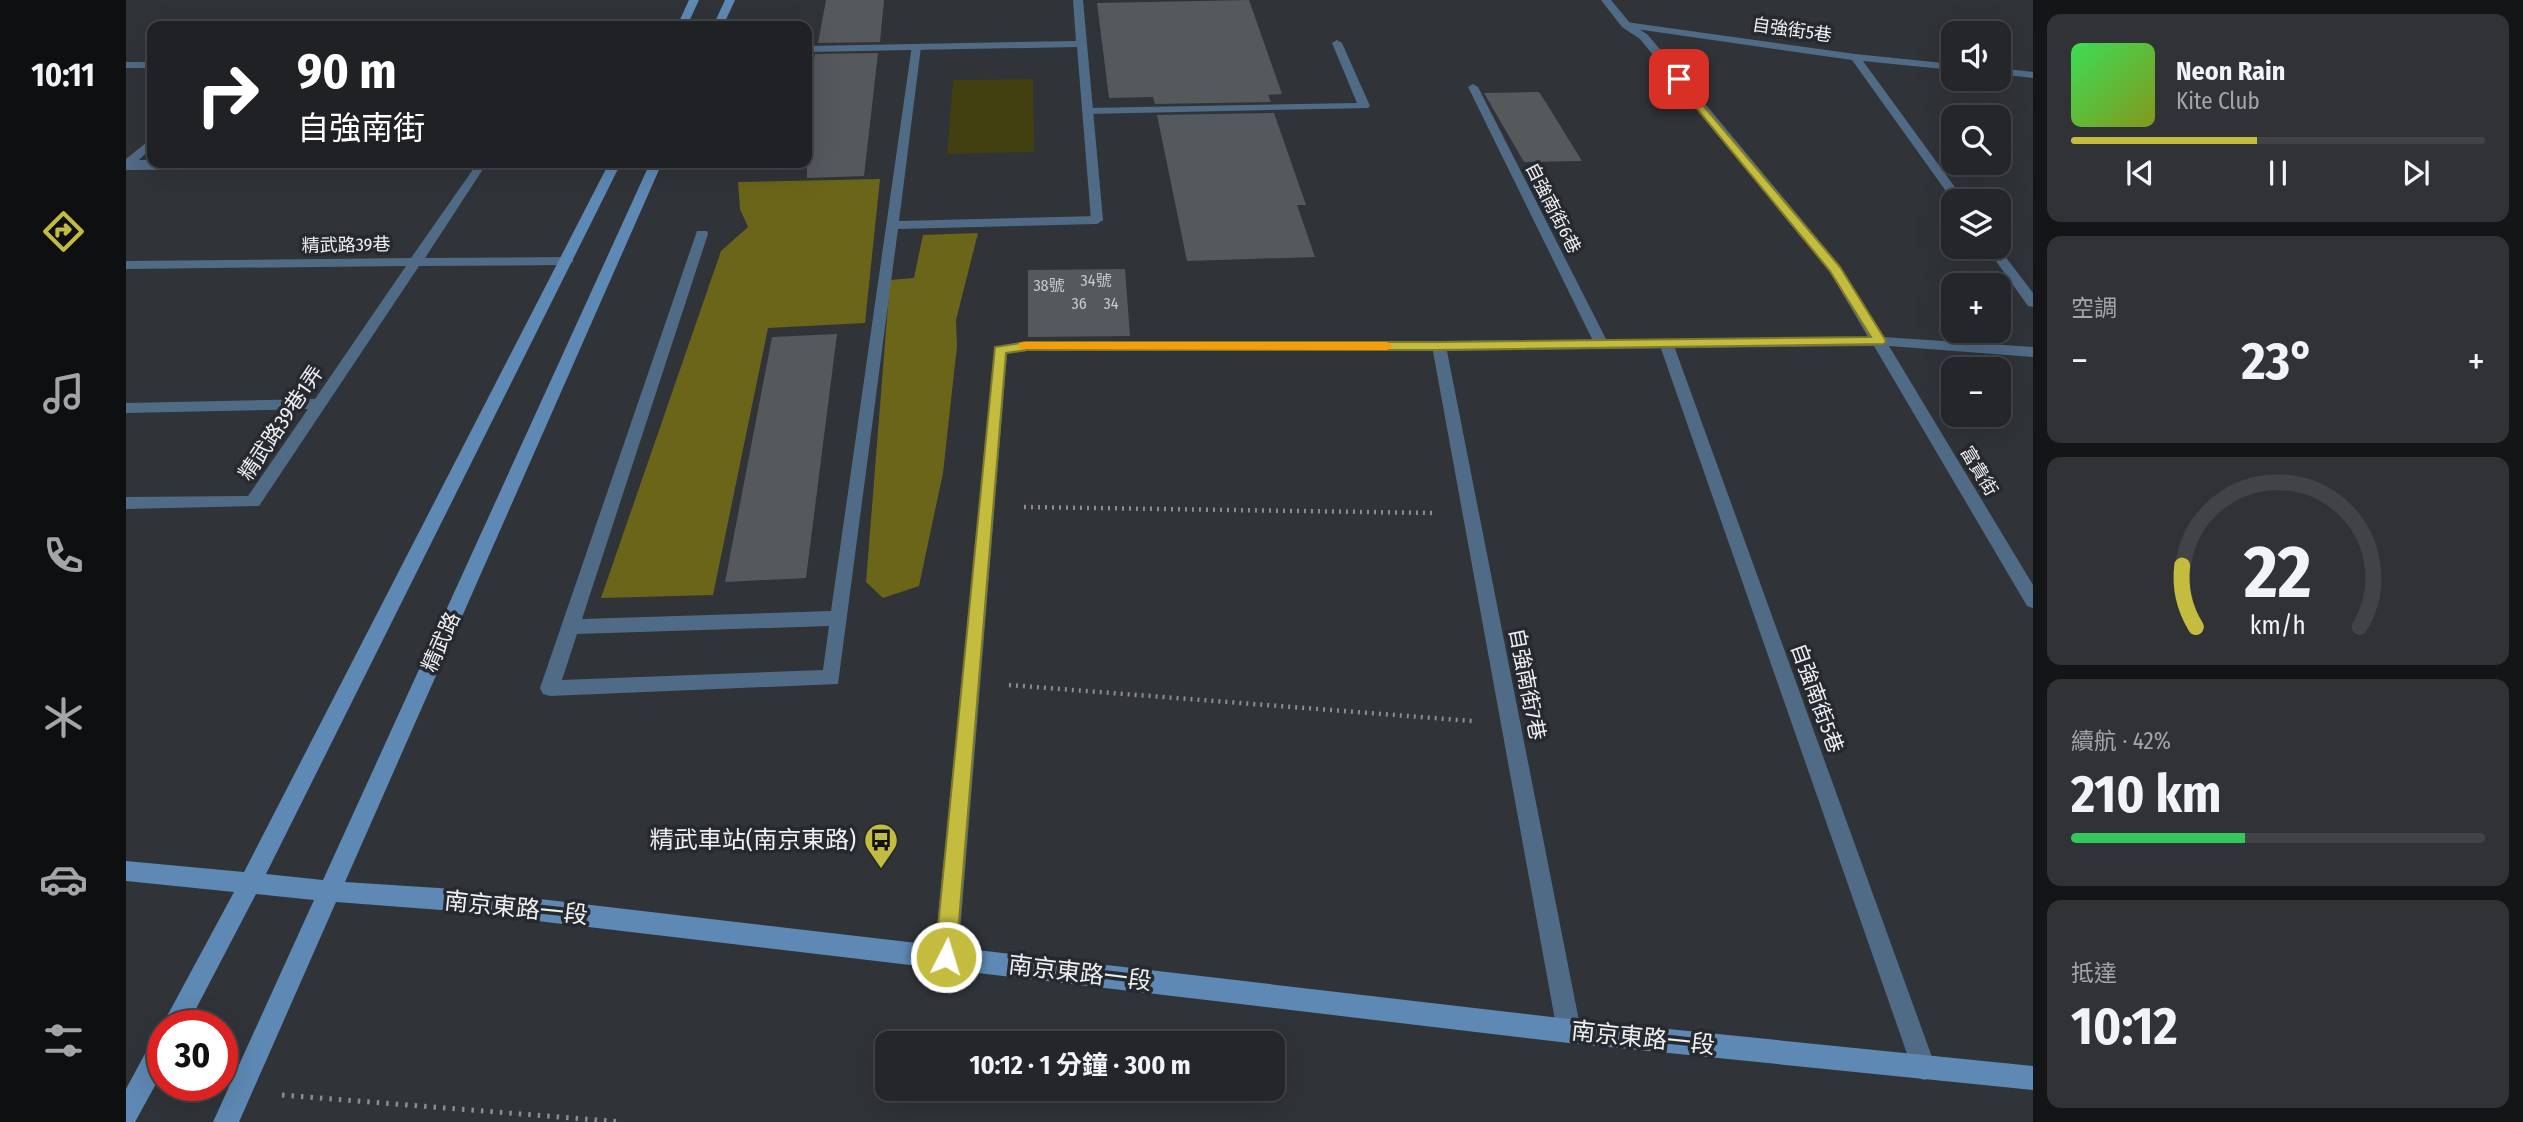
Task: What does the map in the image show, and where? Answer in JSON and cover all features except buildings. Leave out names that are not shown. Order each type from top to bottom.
[{"type":"street","points":[[684,21],[694,0]]},
{"type":"street","points":[[720,21],[730,0]]},
{"type":"street","points":[[892,225],[1097,220],[1078,0]]},
{"type":"street","name":"富貴街","points":[[1606,0],[1626,25],[1644,37],[1836,270],[2033,601]]},
{"type":"street","name":"自強街5巷","points":[[1626,25],[1855,57],[1941,66]]},
{"type":"street","points":[[1088,111],[1364,106],[1336,43]]},
{"type":"street","points":[[812,49],[1082,44]]},
{"type":"street","points":[[702,234],[550,688],[831,678],[916,47]]},
{"type":"street","points":[[1855,57],[1950,189]]},
{"type":"street","points":[[126,65],[147,65]]},
{"type":"street","points":[[2011,72],[2033,75]]},
{"type":"street","name":"自強南街6巷","points":[[1473,87],[1602,345]]},
{"type":"street","points":[[127,165],[147,146]]},
{"type":"street","name":"精武路39巷1弄","points":[[127,165],[147,165]]},
{"type":"street","name":"精武路39巷1弄","points":[[126,503],[253,502],[479,168]]},
{"type":"street","points":[[183,1010],[251,882],[613,168]]},
{"type":"street","name":"精武路","points":[[226,1122],[654,168]]},
{"type":"street","points":[[2001,259],[2033,303]]},
{"type":"street","name":"精武路39巷","points":[[126,265],[567,261]]},
{"type":"street","points":[[946,957],[1000,350],[1027,346],[1439,346],[1880,341],[2033,352]]},
{"type":"street","name":"自強南街5巷","points":[[1666,343],[1924,1068]]},
{"type":"street","name":"自強南街7巷","points":[[1439,346],[1569,1031]]},
{"type":"street","points":[[126,408],[319,404]]},
{"type":"street","points":[[570,627],[839,618]]},
{"type":"street","name":"南京東路一段","points":[[126,871],[454,900],[1569,1031],[2033,1078]]},
{"type":"street","points":[[126,1114],[147,1075]]},
{"type":"path","points":[[985,506],[1471,513]]},
{"type":"path","points":[[970,682],[1511,724]]},
{"type":"path","points":[[239,1092],[623,1122]]},
{"type":"shaded area","points":[[1033,79],[1034,152],[947,154],[953,80]]},
{"type":"shaded area","points":[[880,179],[865,323],[768,328],[713,595],[601,598],[721,251],[748,227],[740,209],[738,182]]},
{"type":"shaded area","points":[[978,233],[956,320],[957,346],[943,473],[919,586],[883,598],[866,582],[890,280],[914,278],[923,235]]},
{"type":"slow traffic","points":[[1023,346],[1387,346]]},
{"type":"place","name":"精武車站(南京東路)","points":[[881,870]]},
{"type":"route","points":[[946,957],[1000,350],[1027,346],[1439,346],[1880,341],[1836,270],[1679,79]]}]
